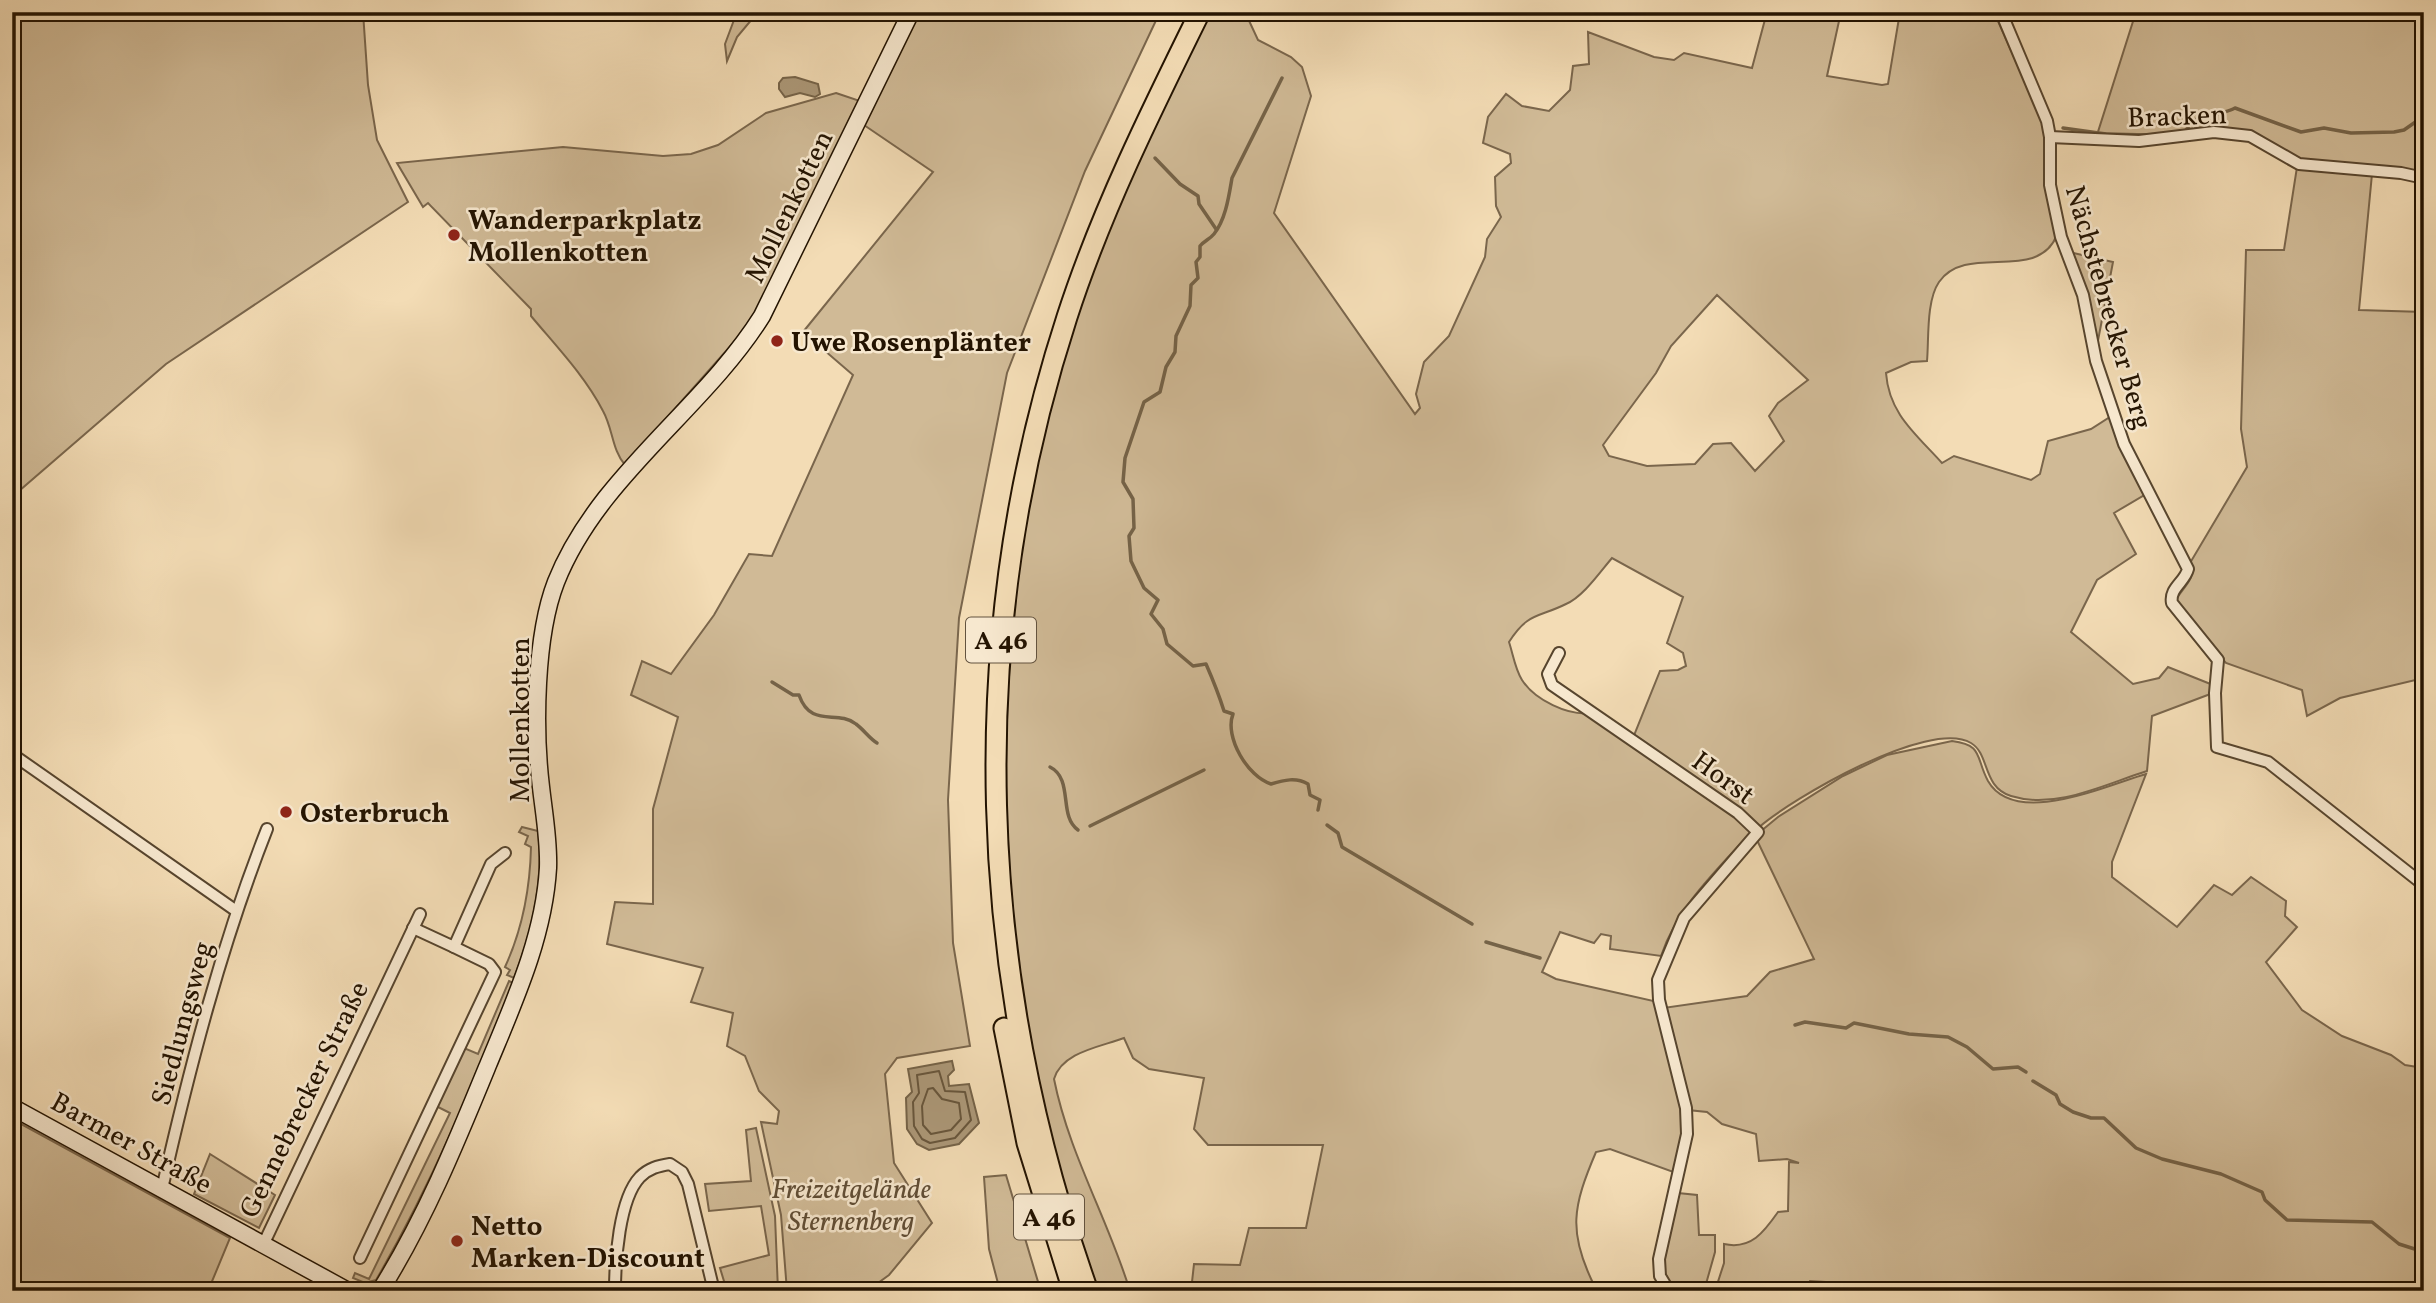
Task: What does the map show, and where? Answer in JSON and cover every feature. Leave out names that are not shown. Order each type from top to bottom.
[{"type":"highway","name":"A 46","points":[[1073,1291],[1027,1143],[998,992],[984,839],[986,670],[995,582],[1012,486],[1050,338],[1099,203],[1189,12]]},
{"type":"highway","name":"A 46","points":[[1088,1291],[1040,1131],[1018,1039],[1008,973],[996,808],[999,663],[1010,565],[1027,464],[1068,315],[1122,176],[1200,12]]},
{"type":"main road","name":"Mollenkotten","points":[[380,1291],[432,1199],[509,1016],[537,931],[548,853],[540,775],[539,667],[544,628],[556,583],[601,506],[734,357],[762,316],[911,12]]},
{"type":"main road","name":"Barmer Straße","points":[[12,1107],[264,1243]]},
{"type":"main road","name":"Gennebrecker Straße","points":[[264,1243],[348,1291]]},
{"type":"street","points":[[2001,12],[2047,121],[2050,137]]},
{"type":"street","name":"Bracken","points":[[2050,137],[2139,141],[2214,132],[2250,136],[2299,164],[2401,173],[2424,178]]},
{"type":"street","name":"Nächstebrecker Berg","points":[[2050,137],[2052,198],[2061,237],[2083,295],[2096,360],[2124,444],[2188,569],[2186,576],[2174,589],[2172,603],[2218,660],[2215,692],[2217,747],[2268,762],[2424,886]]},
{"type":"street","name":"Horst","points":[[1559,653],[1548,674],[1552,685],[1738,813],[1758,832],[1684,918],[1658,980],[1659,1000],[1686,1108],[1687,1133],[1659,1259],[1660,1276],[1669,1291]]},
{"type":"street","name":"Siedlungsweg","points":[[12,754],[235,910]]},
{"type":"street","name":"Siedlungsweg","points":[[162,1189],[197,1044],[235,910],[267,829]]},
{"type":"street","points":[[454,947],[491,864],[505,853]]},
{"type":"street","name":"Gennebrecker Straße","points":[[264,1243],[420,914]]},
{"type":"street","points":[[360,1258],[495,972],[488,964],[413,928]]},
{"type":"street","points":[[615,1291],[622,1225],[632,1187],[653,1167],[670,1164],[682,1172],[688,1184],[714,1291]]},
{"type":"green space","points":[[12,12],[363,12],[368,85],[377,140],[408,202],[166,364],[12,497]]},
{"type":"green space","points":[[737,12],[758,12],[737,37],[727,61],[725,44]]},
{"type":"green space","name":"Freizeitgelände Sternenberg","points":[[918,12],[1160,12],[1085,171],[1007,373],[959,618],[948,800],[953,943],[970,1046],[897,1058],[885,1074],[894,1163],[932,1223],[889,1275],[871,1288],[787,1291],[781,1215],[761,1122],[777,1124],[779,1111],[759,1091],[745,1056],[727,1046],[733,1013],[691,1002],[703,968],[607,944],[615,902],[653,904],[653,809],[678,717],[631,695],[642,661],[671,674],[714,615],[749,554],[772,556],[853,375],[803,332],[933,172],[861,123]]},
{"type":"green space","points":[[1205,12],[1245,12],[1258,40],[1291,57],[1302,67],[1311,96],[1274,213],[1415,414],[1420,408],[1416,394],[1424,362],[1449,336],[1485,257],[1487,239],[1501,217],[1496,206],[1495,177],[1511,163],[1510,154],[1483,143],[1488,117],[1506,94],[1522,106],[1549,111],[1570,90],[1573,66],[1589,64],[1588,32],[1654,57],[1674,60],[1684,53],[1752,68],[1767,12],[1841,12],[1827,76],[1882,85],[1888,84],[1900,12],[1994,12],[2044,125],[2057,235],[2047,249],[2034,257],[2018,261],[1966,265],[1951,271],[1939,282],[1932,299],[1927,361],[1911,362],[1886,373],[1892,400],[1905,422],[1942,463],[1954,456],[2031,480],[2040,474],[2048,441],[2091,429],[2113,415],[2146,494],[2114,513],[2136,554],[2097,580],[2071,632],[2133,684],[2159,678],[2168,667],[2213,685],[2213,693],[2152,716],[2147,771],[2080,794],[2045,800],[2011,796],[1995,785],[1977,748],[1971,743],[1951,738],[1894,751],[1861,765],[1799,799],[1758,828],[1633,738],[1660,671],[1678,670],[1686,666],[1683,653],[1667,643],[1683,597],[1612,558],[1579,596],[1528,620],[1516,632],[1509,642],[1520,676],[1543,700],[1572,712],[1591,713],[1754,829],[1689,904],[1668,938],[1661,956],[1610,949],[1611,936],[1601,934],[1594,943],[1560,932],[1542,972],[1556,979],[1658,1002],[1684,1113],[1683,1144],[1676,1173],[1610,1149],[1596,1152],[1578,1204],[1577,1234],[1586,1268],[1595,1287],[1606,1291],[1191,1291],[1194,1264],[1240,1265],[1249,1228],[1306,1228],[1323,1145],[1208,1145],[1194,1129],[1204,1078],[1149,1069],[1133,1058],[1124,1038],[1073,1057],[1058,1070],[1054,1079],[1069,1134],[1130,1291],[1095,1291],[1037,1092],[1002,850],[1011,577],[1030,470],[1100,239]],"holes":[[[1717,295],[1808,380],[1778,403],[1769,416],[1784,441],[1755,471],[1731,443],[1713,444],[1695,464],[1647,466],[1609,456],[1603,445],[1656,373],[1671,346]]]},
{"type":"green space","points":[[2136,12],[2424,12],[2423,175],[2299,162],[2251,135],[2138,140],[2097,135]]},
{"type":"green space","points":[[836,93],[860,101],[750,324],[625,465],[617,453],[606,418],[596,398],[531,316],[531,309],[428,203],[423,207],[397,163],[563,147],[663,156],[691,154],[718,145],[766,113]]},
{"type":"green space","points":[[2297,167],[2372,174],[2359,310],[2424,312],[2424,396],[2419,434],[2424,440],[2424,678],[2340,698],[2307,716],[2302,690],[2226,663],[2175,602],[2192,574],[2190,563],[2247,467],[2241,429],[2246,250],[2284,250]]},
{"type":"green space","points":[[2069,252],[2113,262],[2096,351]]},
{"type":"green space","points":[[1952,741],[1974,749],[1988,781],[2001,795],[2019,801],[2062,799],[2146,774],[2112,862],[2112,877],[2177,927],[2214,885],[2232,895],[2251,877],[2286,901],[2285,916],[2297,927],[2266,962],[2302,1010],[2342,1036],[2391,1055],[2405,1065],[2424,1068],[2424,1291],[1864,1291],[1859,1284],[1810,1281],[1807,1291],[1715,1291],[1724,1263],[1724,1244],[1749,1242],[1762,1232],[1778,1212],[1788,1211],[1789,1162],[1799,1163],[1787,1159],[1759,1161],[1756,1134],[1722,1124],[1707,1112],[1688,1110],[1663,1008],[1747,996],[1770,972],[1814,959],[1755,836],[1778,817],[1843,776],[1887,755]]},
{"type":"green space","points":[[522,827],[538,831],[539,869],[531,924],[514,978],[507,975],[510,970],[505,967],[521,923],[527,894],[531,847],[525,844],[528,836],[519,832]]},
{"type":"green space","points":[[509,981],[513,983],[467,1097],[415,1208],[376,1280],[365,1283],[353,1278],[355,1273],[369,1279],[450,1113],[436,1106],[464,1048],[478,1054]]},
{"type":"green space","points":[[12,1119],[230,1238],[208,1291],[12,1291]]},
{"type":"green space","points":[[756,1128],[775,1216],[778,1291],[727,1291],[720,1268],[769,1255],[761,1206],[709,1211],[705,1184],[751,1181],[746,1130]]},
{"type":"green space","points":[[210,1154],[275,1195],[259,1228],[194,1194]]},
{"type":"green space","points":[[1006,1175],[1041,1291],[1000,1291],[989,1249],[984,1177]]},
{"type":"green space","points":[[1678,1193],[1697,1195],[1699,1235],[1715,1235],[1715,1252],[1704,1291],[1674,1291],[1661,1265]]},
{"type":"water","points":[[795,77],[818,84],[820,94],[815,97],[800,93],[785,97],[779,89],[779,83],[783,78]]},
{"type":"water","points":[[952,1061],[954,1070],[948,1076],[949,1086],[969,1084],[979,1123],[959,1144],[929,1150],[917,1144],[907,1129],[906,1098],[912,1092],[908,1069]]},
{"type":"waterway","points":[[1282,78],[1232,178],[1221,221],[1214,234],[1200,246],[1200,257],[1196,262],[1198,278],[1191,285],[1190,306],[1176,336],[1175,352],[1166,367],[1160,392],[1144,402],[1125,458],[1123,482],[1133,499],[1134,528],[1129,536],[1131,561],[1144,588],[1158,600],[1151,614],[1163,629],[1167,644],[1193,666],[1206,664],[1224,711],[1233,714],[1232,734],[1246,765],[1262,780],[1271,784],[1285,780],[1308,784],[1310,795],[1320,800],[1318,810]]},
{"type":"waterway","points":[[2184,133],[2194,120],[2235,108],[2301,132],[2324,128],[2351,133],[2394,132],[2404,130],[2424,116]]},
{"type":"waterway","points":[[2063,128],[2106,134],[2148,135]]},
{"type":"waterway","points":[[1155,158],[1180,184],[1198,196],[1199,204],[1216,229]]},
{"type":"waterway","points":[[772,682],[793,695],[799,695],[810,712],[849,720],[877,743]]},
{"type":"waterway","points":[[1050,767],[1062,780],[1069,816],[1078,830]]},
{"type":"waterway","points":[[1090,826],[1204,770]]},
{"type":"waterway","points":[[1327,825],[1338,833],[1342,847],[1472,924]]},
{"type":"waterway","points":[[1486,942],[1540,958]]},
{"type":"waterway","points":[[1795,1025],[1805,1022],[1846,1028],[1854,1023],[1909,1034],[1948,1037],[1967,1047],[1993,1069],[2018,1067],[2026,1072]]},
{"type":"waterway","points":[[2033,1081],[2056,1095],[2060,1104],[2073,1112],[2091,1118],[2104,1118],[2136,1148],[2162,1159],[2221,1174],[2262,1192],[2265,1200],[2287,1220],[2372,1222],[2399,1244],[2424,1252]]},
{"type":"place","name":"Wanderparkplatz Mollenkotten","points":[[454,235]]},
{"type":"place","name":"Uwe Rosenplänter","points":[[777,341]]},
{"type":"place","name":"Osterbruch","points":[[286,812]]},
{"type":"place","name":"Netto Marken-Discount","points":[[457,1241]]}]
